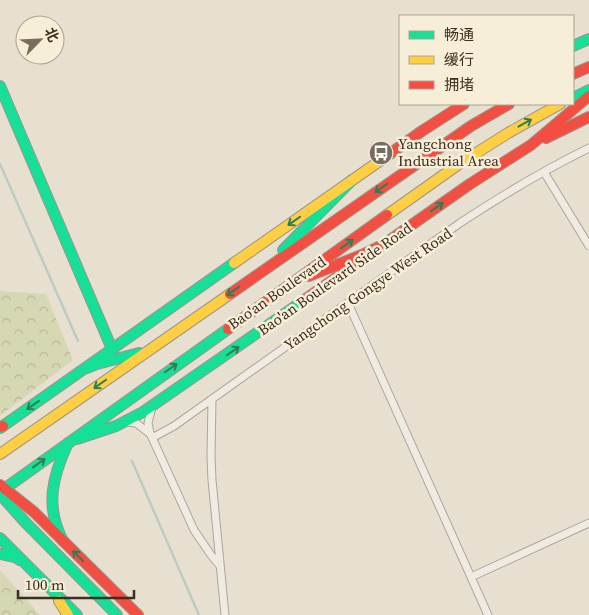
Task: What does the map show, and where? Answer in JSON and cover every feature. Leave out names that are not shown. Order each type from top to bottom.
[{"type":"main road","points":[[574,46],[589,39]]},
{"type":"main road","points":[[574,67],[589,65]]},
{"type":"main road","points":[[574,73],[589,65]]},
{"type":"main road","points":[[0,86],[112,349]]},
{"type":"main road","points":[[574,98],[589,90]]},
{"type":"main road","name":"Bao'an Boulevard Side Road","points":[[69,442],[126,422],[152,407],[470,184],[531,145],[589,96]]},
{"type":"main road","points":[[1,427],[422,131],[462,105]]},
{"type":"main road","name":"Bao'an Boulevard","points":[[0,454],[447,142],[507,105]]},
{"type":"main road","name":"Bao'an Boulevard","points":[[1,490],[459,164],[508,133],[558,105]]},
{"type":"main road","points":[[519,153],[589,117]]},
{"type":"main road","points":[[261,272],[352,180]]},
{"type":"main road","points":[[279,292],[304,278],[364,254],[387,242]]},
{"type":"main road","points":[[82,370],[96,364],[140,353],[152,348]]},
{"type":"main road","points":[[64,541],[55,524],[51,500],[57,472],[69,442]]},
{"type":"main road","points":[[1,490],[34,512],[138,615]]},
{"type":"main road","points":[[1,490],[24,521],[118,615]]},
{"type":"main road","points":[[0,538],[77,615]]},
{"type":"main road","points":[[0,554],[15,557],[22,561]]},
{"type":"main road","points":[[55,593],[68,615]]},
{"type":"street","name":"Yangchong Gongye West Road","points":[[151,435],[174,426],[491,202],[589,148]]},
{"type":"street","points":[[544,172],[589,246]]},
{"type":"street","points":[[348,303],[488,615]]},
{"type":"street","points":[[212,399],[212,480],[225,615]]},
{"type":"street","points":[[152,407],[148,423],[151,435],[194,530],[207,551],[220,566]]},
{"type":"street","points":[[126,422],[141,426],[151,435]]},
{"type":"street","points":[[471,577],[589,523]]},
{"type":"green space","points":[[0,291],[46,294],[73,360],[0,416]]},
{"type":"green space","points":[[1,571],[40,615],[0,615]]},
{"type":"waterway","points":[[0,164],[78,341]]},
{"type":"waterway","points":[[132,461],[199,615]]},
{"type":"traffic: fast","points":[[574,46],[589,39]]},
{"type":"traffic: fast","points":[[0,86],[112,349]]},
{"type":"traffic: fast","points":[[574,98],[589,90]]},
{"type":"traffic: fast","points":[[283,250],[352,180]]},
{"type":"traffic: fast","points":[[0,428],[234,263]]},
{"type":"traffic: fast","points":[[77,439],[116,426],[143,412],[303,301]]},
{"type":"traffic: fast","points":[[0,492],[228,329]]},
{"type":"traffic: fast","points":[[82,370],[139,353]]},
{"type":"traffic: fast","points":[[63,541],[57,528],[52,504],[58,468],[68,443]]},
{"type":"traffic: fast","points":[[0,494],[24,521],[117,615]]},
{"type":"traffic: fast","points":[[0,538],[77,615]]},
{"type":"traffic: fast","points":[[0,554],[20,560]]},
{"type":"traffic: slow","points":[[387,215],[459,164],[508,133],[558,105]]},
{"type":"traffic: slow","points":[[234,263],[391,153]]},
{"type":"traffic: slow","points":[[0,454],[230,294]]},
{"type":"traffic: slow","points":[[59,601],[68,615]]},
{"type":"traffic: jam","points":[[574,74],[589,67]]},
{"type":"traffic: jam","points":[[303,301],[470,184],[531,145],[589,96]]},
{"type":"traffic: jam","points":[[391,153],[462,105]]},
{"type":"traffic: jam","points":[[230,294],[471,126],[507,105]]},
{"type":"traffic: jam","points":[[546,138],[589,117]]},
{"type":"traffic: jam","points":[[228,329],[387,215]]},
{"type":"traffic: jam","points":[[309,276],[387,243]]},
{"type":"traffic: jam","points":[[0,485],[34,512],[138,615]]},
{"type":"place","name":"Yangchong Industrial Area","points":[[381,153]]}]
